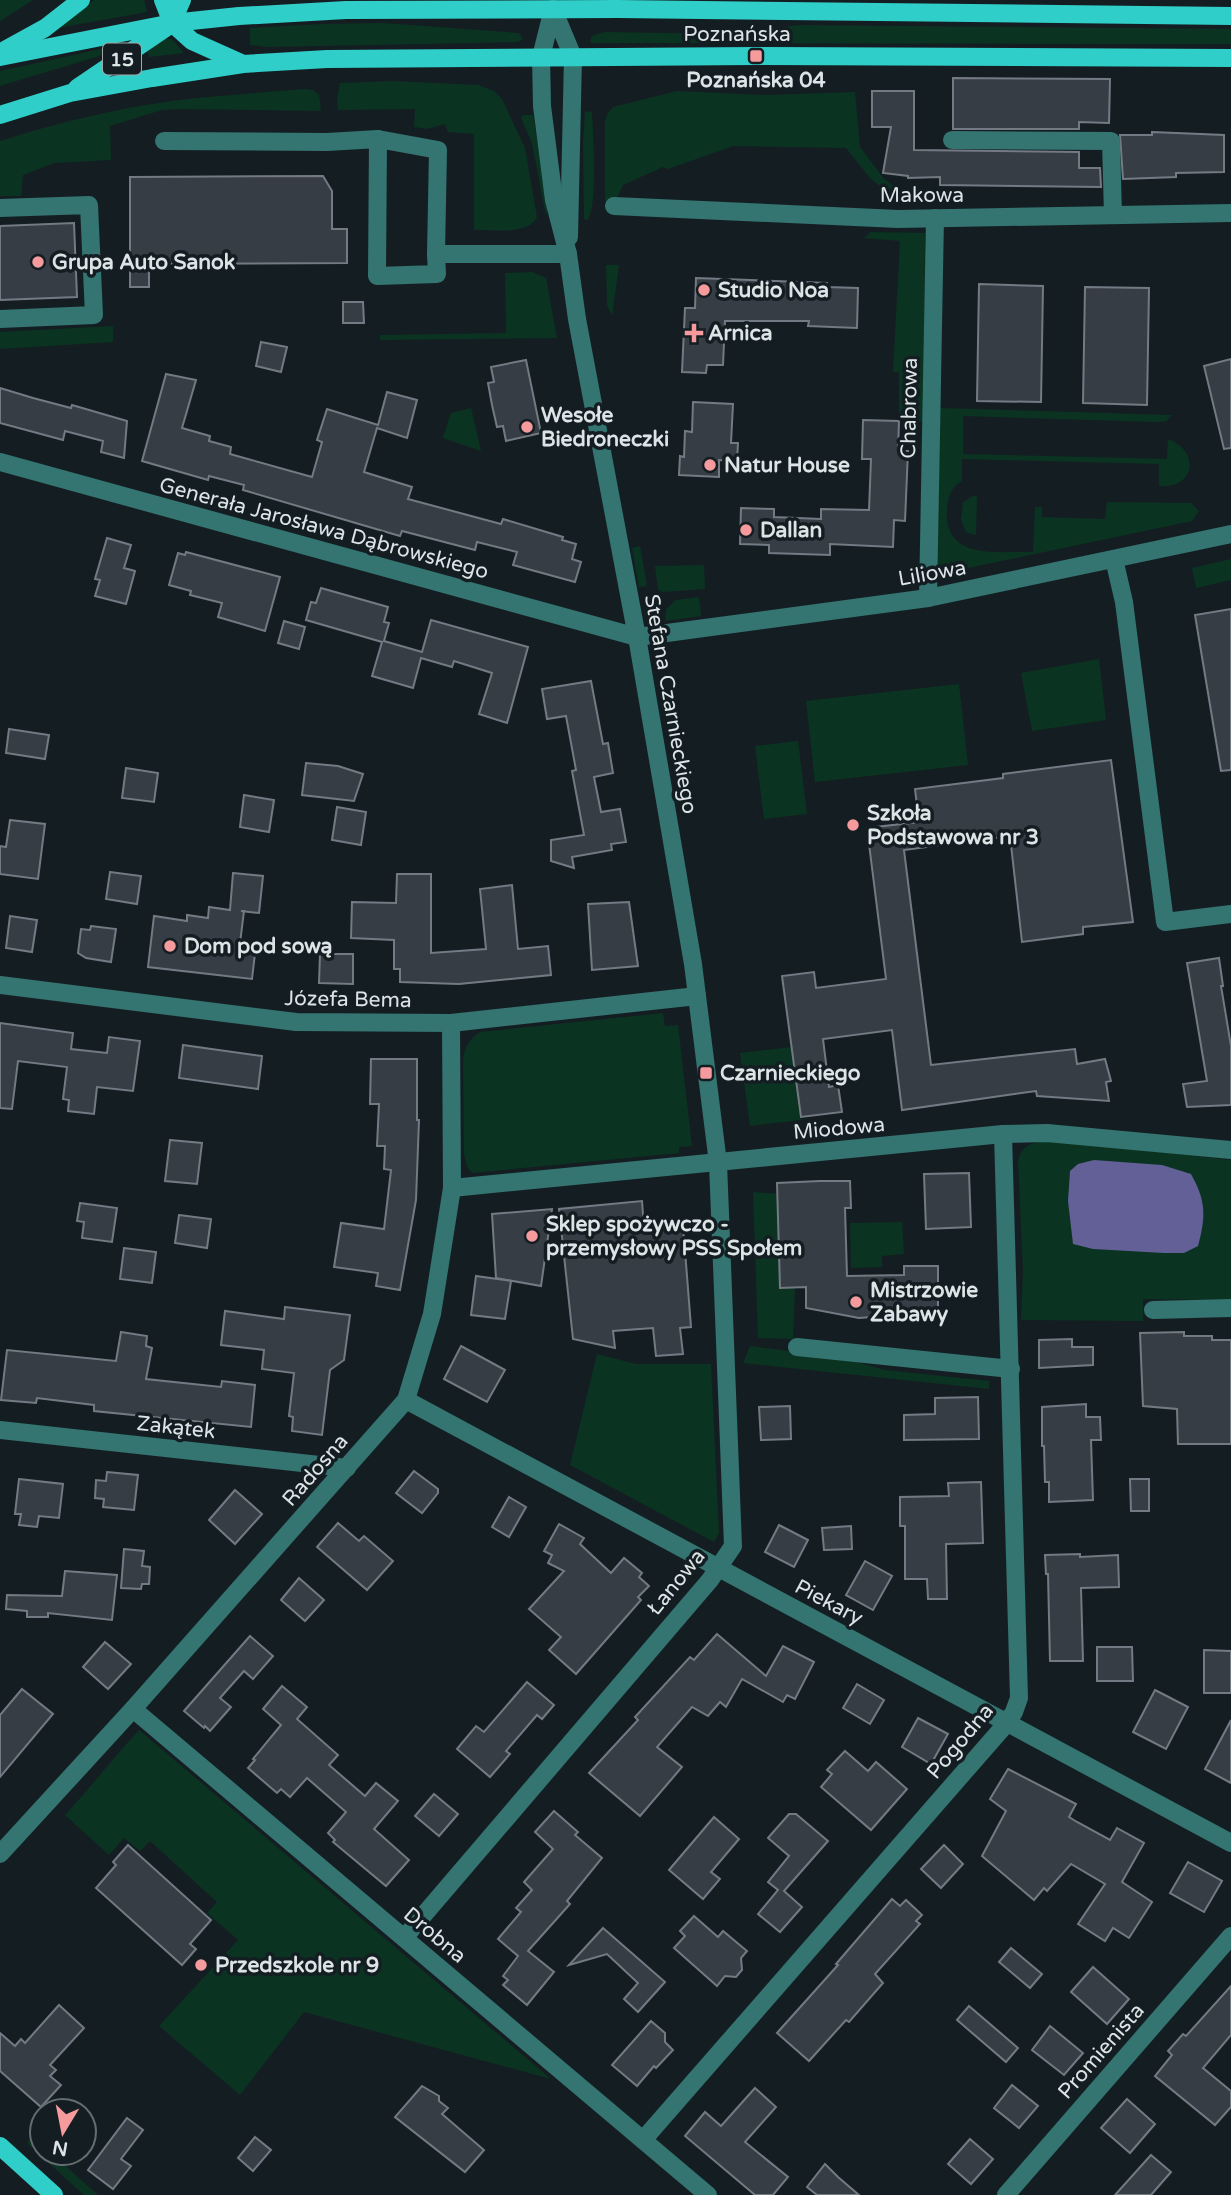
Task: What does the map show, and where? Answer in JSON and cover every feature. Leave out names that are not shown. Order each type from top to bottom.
[{"type":"main road","points":[[0,55],[45,28],[80,0]]},
{"type":"main road","points":[[163,0],[172,23]]},
{"type":"main road","name":"15","points":[[71,93],[172,23],[183,0]]},
{"type":"main road","points":[[313,0],[346,10]]},
{"type":"main road","name":"Poznańska","points":[[0,55],[172,23],[346,10],[553,9],[1231,16]]},
{"type":"main road","name":"Poznańska","points":[[172,23],[192,40],[243,64]]},
{"type":"main road","name":"Poznańska","points":[[0,115],[71,93],[243,64],[327,59],[1231,58]]},
{"type":"main road","points":[[1,2148],[54,2195]]},
{"type":"street","name":"Stefana Czarnieckiego","points":[[553,9],[541,57],[542,106],[554,200],[568,254],[577,319],[637,637],[697,996],[718,1163]]},
{"type":"street","name":"Stefana Czarnieckiego","points":[[553,9],[573,57],[568,254]]},
{"type":"street","points":[[164,141],[327,142],[379,139],[438,150],[437,274],[377,276],[379,139]]},
{"type":"street","points":[[952,140],[1111,141],[1113,215]]},
{"type":"street","points":[[0,208],[89,205],[94,315],[0,319]]},
{"type":"street","name":"Makowa","points":[[614,206],[898,219],[1231,213]]},
{"type":"street","name":"Chabrowa","points":[[928,598],[934,218]]},
{"type":"street","points":[[436,254],[568,254]]},
{"type":"street","name":"Generała Jarosława Dąbrowskiego","points":[[0,462],[637,637]]},
{"type":"street","name":"Liliowa","points":[[637,637],[928,598],[1231,534]]},
{"type":"street","points":[[1114,559],[1125,615],[1165,922],[1231,914]]},
{"type":"street","name":"Józefa Bema","points":[[0,985],[296,1023],[451,1023],[697,996]]},
{"type":"street","name":"Radosna","points":[[0,1854],[133,1709],[406,1400],[432,1314],[452,1188],[451,1023]]},
{"type":"street","name":"Miodowa","points":[[452,1188],[1003,1134],[1047,1133],[1231,1150]]},
{"type":"street","name":"Pogodna","points":[[643,2140],[1014,1712],[1019,1698],[1003,1134]]},
{"type":"street","name":"Łanowa","points":[[404,1938],[719,1568],[733,1546],[718,1163]]},
{"type":"street","points":[[1153,1310],[1231,1308]]},
{"type":"street","points":[[797,1347],[1011,1369]]},
{"type":"street","name":"Piekary","points":[[406,1400],[1231,1843]]},
{"type":"street","name":"Zakątek","points":[[0,1430],[347,1468]]},
{"type":"street","name":"Drobna","points":[[133,1709],[708,2195]]},
{"type":"street","name":"Promienista","points":[[1006,2195],[1231,1936]]},
{"type":"green space","points":[[0,0],[33,0],[0,21]]},
{"type":"green space","points":[[94,0],[144,0],[147,12],[58,28]]},
{"type":"green space","points":[[383,23],[519,33],[523,39],[518,42],[268,47],[250,45],[250,28]]},
{"type":"green space","points":[[798,25],[1231,29],[1231,44],[591,43],[590,40],[592,36],[604,32],[725,34]]},
{"type":"green space","points":[[162,39],[172,39],[184,53],[149,57],[148,51]]},
{"type":"green space","points":[[114,46],[116,51],[0,86],[0,71]]},
{"type":"green space","points":[[393,81],[478,85],[494,91],[502,99],[525,148],[537,217],[533,223],[518,229],[474,230],[474,134],[448,132],[445,124],[427,129],[414,127],[415,109],[338,110],[340,83]]},
{"type":"green space","points":[[313,90],[319,95],[321,111],[162,110],[110,126],[111,160],[54,163],[23,175],[21,196],[0,196],[0,141],[85,117],[150,104]]},
{"type":"green space","points":[[677,91],[765,95],[855,92],[860,147],[884,179],[920,204],[902,204],[870,178],[846,148],[733,146],[668,169],[663,167],[623,185],[615,202],[605,201],[607,114],[613,107]]},
{"type":"green space","points":[[585,111],[592,112],[594,152],[593,199],[588,220],[584,219]]},
{"type":"green space","points":[[523,115],[533,115],[548,207],[546,216],[532,143],[521,118]]},
{"type":"green space","points":[[871,232],[925,233],[924,421],[899,421],[899,372],[893,372],[900,241],[864,238]]},
{"type":"green space","points":[[606,265],[619,265],[612,316],[607,305]]},
{"type":"green space","points":[[532,272],[546,278],[557,338],[380,340],[380,335],[506,333],[505,273]]},
{"type":"green space","points":[[113,326],[113,342],[0,349],[0,332]]},
{"type":"green space","points":[[471,408],[481,451],[443,438],[451,413]]},
{"type":"green space","points":[[940,408],[1172,415],[1166,421],[1158,422],[963,416],[963,454],[1167,459],[1168,439],[1186,452],[1189,460],[1186,476],[1180,482],[1159,486],[1159,464],[962,459],[962,481],[955,486],[948,500],[948,526],[954,538],[975,550],[1033,552],[1035,507],[1042,507],[1042,517],[1105,519],[1107,502],[1191,503],[1199,511],[1192,521],[940,574],[937,570]]},
{"type":"green space","points":[[977,496],[976,535],[966,532],[961,520],[963,502]]},
{"type":"green space","points":[[640,546],[647,586],[639,587],[632,548]]},
{"type":"green space","points":[[1231,559],[1231,580],[1196,588],[1192,568]]},
{"type":"green space","points":[[704,565],[705,589],[664,592],[658,590],[655,566]]},
{"type":"green space","points":[[699,597],[701,616],[665,621],[666,609],[676,600]]},
{"type":"green space","points":[[1099,659],[1106,720],[1032,731],[1021,673]]},
{"type":"green space","points":[[959,684],[968,765],[815,782],[806,701]]},
{"type":"green space","points":[[798,741],[807,814],[764,819],[755,746]]},
{"type":"green space","points":[[663,1013],[665,1026],[678,1025],[692,1146],[679,1147],[679,1153],[472,1173],[464,1154],[463,1058],[468,1043],[476,1035],[480,1032]]},
{"type":"green space","points":[[791,1047],[801,1120],[750,1126],[740,1053]]},
{"type":"green space","points":[[1063,1141],[1231,1160],[1231,1300],[1143,1299],[1143,1321],[1021,1320],[1023,1271],[1018,1160],[1030,1145]]},
{"type":"green space","points":[[753,1192],[778,1194],[780,1288],[795,1288],[793,1339],[758,1338]]},
{"type":"green space","points":[[902,1222],[904,1254],[882,1256],[882,1267],[851,1268],[850,1223]]},
{"type":"green space","points":[[750,1346],[842,1358],[885,1370],[989,1381],[989,1389],[743,1363]]},
{"type":"green space","points":[[597,1354],[636,1364],[711,1364],[719,1533],[714,1542],[570,1465]]},
{"type":"green space","points":[[139,1730],[551,2079],[304,2012],[240,2095],[159,2026],[238,1940],[207,1913],[217,1902],[150,1841],[140,1851],[124,1838],[109,1855],[65,1815]]},
{"type":"green space","points":[[53,2167],[67,2167],[98,2195],[84,2195]]},
{"type":"shaded area","points":[[1094,1160],[1162,1165],[1191,1174],[1200,1192],[1203,1209],[1198,1246],[1184,1253],[1164,1253],[1093,1249],[1073,1244],[1068,1201],[1070,1171],[1078,1164]]},
{"type":"building","points":[[953,78],[1110,79],[1109,123],[1079,122],[1079,129],[953,129]]},
{"type":"building","points":[[872,91],[914,91],[914,150],[1079,152],[1079,168],[1100,168],[1101,187],[940,185],[940,177],[908,178],[883,173],[891,127],[872,127]]},
{"type":"building","points":[[1152,132],[1224,135],[1224,172],[1176,173],[1176,177],[1123,179],[1120,135],[1152,135]]},
{"type":"building","points":[[323,176],[332,191],[332,229],[347,229],[347,263],[149,264],[149,287],[130,287],[130,177]]},
{"type":"building","name":"Grupa Auto Sanok","points":[[74,223],[77,297],[0,300],[0,226]]},
{"type":"building","points":[[696,278],[827,283],[827,287],[858,288],[857,328],[808,326],[809,321],[725,321],[723,365],[707,365],[706,373],[682,372],[685,308],[695,308]]},
{"type":"building","points":[[979,284],[1043,286],[1041,402],[977,401]]},
{"type":"building","points":[[1085,287],[1149,288],[1147,405],[1083,403]]},
{"type":"building","points":[[343,302],[363,302],[364,323],[343,323]]},
{"type":"building","points":[[261,342],[287,347],[281,372],[256,366]]},
{"type":"building","points":[[1231,359],[1231,448],[1224,449],[1204,366]]},
{"type":"building","points":[[526,360],[541,433],[506,441],[503,426],[497,427],[492,405],[488,383],[494,382],[491,367]]},
{"type":"building","points":[[166,374],[196,380],[182,428],[210,436],[209,441],[231,447],[230,454],[312,477],[322,442],[317,440],[327,409],[378,425],[387,392],[417,400],[407,438],[377,428],[364,472],[412,487],[408,499],[501,524],[503,519],[563,537],[562,540],[576,544],[572,559],[581,562],[575,582],[513,565],[517,552],[477,542],[475,550],[402,531],[400,536],[243,490],[244,485],[209,476],[208,480],[142,461]]},
{"type":"building","points":[[0,388],[127,421],[124,458],[101,452],[103,441],[65,431],[63,440],[0,423]]},
{"type":"building","points":[[693,402],[733,404],[731,443],[738,443],[737,461],[719,460],[719,477],[679,475],[680,456],[684,457],[685,431],[692,432]]},
{"type":"building","points":[[863,420],[899,421],[898,451],[908,451],[905,521],[894,520],[893,547],[830,544],[830,555],[769,553],[769,545],[740,544],[741,508],[774,509],[774,517],[821,519],[821,509],[869,510],[871,459],[862,459]]},
{"type":"building","points":[[107,538],[131,545],[124,568],[135,571],[126,604],[95,596],[100,580],[95,579]]},
{"type":"building","points":[[186,552],[280,577],[265,631],[218,617],[222,603],[190,595],[191,591],[169,585],[178,553],[185,555]]},
{"type":"building","points":[[321,588],[388,607],[384,622],[389,623],[384,641],[422,652],[431,620],[528,647],[507,723],[479,714],[492,673],[454,661],[452,667],[421,658],[413,688],[372,676],[382,642],[306,620],[311,602],[316,603]]},
{"type":"building","points":[[1231,609],[1231,770],[1221,771],[1195,615]]},
{"type":"building","points":[[284,621],[305,627],[299,649],[278,643]]},
{"type":"building","points":[[591,681],[603,744],[608,743],[613,773],[594,777],[601,812],[620,809],[626,842],[611,844],[612,850],[572,857],[574,868],[551,861],[551,840],[584,835],[572,771],[576,770],[566,716],[547,719],[542,689]]},
{"type":"building","points":[[9,729],[49,735],[45,759],[6,753]]},
{"type":"building","points":[[1111,760],[1133,922],[1083,927],[1083,934],[1022,942],[1010,836],[904,850],[931,1065],[1075,1049],[1077,1064],[1105,1059],[1111,1081],[1106,1082],[1109,1101],[1037,1096],[1036,1091],[902,1110],[892,1030],[823,1039],[829,1087],[838,1085],[842,1112],[801,1117],[782,976],[814,972],[816,988],[886,979],[867,828],[919,822],[915,789]]},
{"type":"building","points":[[306,763],[338,766],[363,774],[354,801],[302,795]]},
{"type":"building","points":[[126,768],[158,773],[154,802],[122,798]]},
{"type":"building","points":[[244,795],[274,800],[269,832],[240,827]]},
{"type":"building","points":[[337,807],[366,812],[361,845],[332,840]]},
{"type":"building","points":[[10,820],[45,824],[38,879],[0,874],[0,846],[6,847]]},
{"type":"building","points":[[110,872],[141,876],[137,904],[106,899]]},
{"type":"building","points":[[233,873],[263,876],[259,913],[244,911],[239,951],[255,953],[252,979],[148,967],[154,916],[187,921],[187,915],[208,918],[209,907],[230,910]]},
{"type":"building","points":[[397,874],[431,874],[431,953],[486,949],[480,889],[512,885],[518,949],[548,946],[551,975],[459,984],[400,982],[400,969],[394,969],[394,940],[351,938],[352,902],[396,903]]},
{"type":"building","points":[[629,902],[638,966],[592,970],[588,904]]},
{"type":"building","points":[[10,916],[37,920],[32,952],[6,948]]},
{"type":"building","points":[[91,926],[116,929],[111,962],[86,958],[78,953],[81,929],[90,930]]},
{"type":"building","points":[[320,954],[353,954],[353,984],[319,983]]},
{"type":"building","points":[[1219,958],[1231,1046],[1231,1105],[1187,1107],[1183,1084],[1207,1081],[1187,963]]},
{"type":"building","points":[[0,1023],[73,1033],[71,1049],[107,1053],[109,1037],[140,1041],[133,1091],[97,1087],[94,1114],[68,1111],[69,1100],[63,1099],[67,1067],[18,1061],[12,1109],[0,1108]]},
{"type":"building","points":[[183,1045],[262,1056],[258,1089],[179,1078]]},
{"type":"building","points":[[371,1059],[417,1059],[419,1120],[416,1200],[400,1290],[376,1286],[378,1273],[334,1267],[341,1223],[384,1229],[391,1170],[384,1169],[385,1146],[377,1146],[379,1104],[370,1104]]},
{"type":"building","points":[[170,1140],[202,1143],[197,1184],[165,1181]]},
{"type":"building","points":[[969,1173],[971,1227],[926,1229],[924,1174]]},
{"type":"building","points":[[850,1181],[851,1208],[845,1208],[847,1276],[904,1275],[904,1266],[938,1266],[938,1309],[928,1320],[919,1312],[890,1320],[885,1316],[859,1318],[806,1308],[806,1287],[780,1288],[777,1183]]},
{"type":"building","points":[[642,1201],[644,1228],[683,1225],[691,1327],[680,1328],[683,1354],[656,1356],[653,1328],[613,1331],[615,1348],[573,1339],[559,1209]]},
{"type":"building","points":[[80,1203],[117,1208],[112,1242],[82,1238],[84,1222],[77,1221]]},
{"type":"building","points":[[552,1209],[541,1286],[496,1278],[492,1214]]},
{"type":"building","points":[[179,1215],[211,1219],[207,1248],[175,1243]]},
{"type":"building","points":[[124,1248],[156,1252],[152,1283],[120,1279]]},
{"type":"building","points":[[476,1276],[511,1281],[505,1319],[471,1315]]},
{"type":"building","points":[[285,1307],[350,1315],[344,1360],[330,1370],[322,1435],[292,1431],[293,1417],[289,1416],[294,1373],[262,1369],[264,1350],[221,1345],[225,1311],[284,1319]]},
{"type":"building","points":[[121,1332],[147,1336],[146,1346],[152,1348],[146,1379],[221,1387],[222,1381],[255,1385],[251,1427],[94,1411],[94,1405],[37,1398],[36,1403],[1,1400],[7,1350],[116,1361]]},
{"type":"building","points":[[1184,1332],[1184,1336],[1212,1336],[1212,1340],[1231,1340],[1231,1444],[1178,1444],[1177,1409],[1143,1406],[1140,1333]]},
{"type":"building","points":[[1072,1339],[1072,1347],[1093,1347],[1093,1365],[1039,1368],[1039,1340]]},
{"type":"building","points":[[461,1346],[505,1370],[487,1402],[444,1379]]},
{"type":"building","points":[[978,1397],[979,1439],[904,1440],[904,1415],[935,1414],[935,1398]]},
{"type":"building","points":[[1086,1404],[1086,1417],[1100,1417],[1101,1440],[1091,1440],[1093,1500],[1049,1502],[1049,1482],[1045,1482],[1042,1446],[1042,1407]]},
{"type":"building","points":[[790,1406],[791,1439],[761,1440],[759,1407]]},
{"type":"building","points":[[414,1471],[438,1489],[438,1493],[422,1513],[396,1493]]},
{"type":"building","points":[[107,1472],[138,1475],[134,1510],[103,1507],[104,1499],[95,1498],[96,1480],[106,1481]]},
{"type":"building","points":[[19,1479],[63,1484],[59,1518],[39,1516],[37,1527],[19,1525],[21,1514],[15,1514]]},
{"type":"building","points":[[1130,1479],[1149,1479],[1149,1511],[1131,1511]]},
{"type":"building","points":[[981,1482],[983,1543],[946,1544],[947,1599],[928,1599],[927,1579],[905,1579],[905,1526],[900,1526],[900,1497],[949,1496],[948,1483]]},
{"type":"building","points":[[235,1490],[262,1514],[235,1544],[209,1520]]},
{"type":"building","points":[[509,1497],[526,1507],[509,1537],[492,1527]]},
{"type":"building","points":[[338,1523],[359,1541],[364,1536],[393,1561],[367,1590],[317,1547]]},
{"type":"building","points":[[559,1524],[584,1538],[580,1544],[611,1573],[624,1558],[642,1573],[639,1577],[649,1586],[638,1597],[641,1600],[576,1674],[549,1650],[561,1637],[529,1609],[564,1571],[548,1563],[552,1555],[544,1551]]},
{"type":"building","points":[[779,1525],[808,1540],[794,1567],[765,1552]]},
{"type":"building","points":[[851,1526],[852,1549],[824,1550],[822,1528]]},
{"type":"building","points":[[124,1549],[144,1551],[142,1566],[150,1567],[149,1584],[142,1584],[141,1589],[121,1588]]},
{"type":"building","points":[[1080,1554],[1080,1557],[1118,1555],[1119,1587],[1081,1588],[1083,1661],[1050,1661],[1048,1574],[1045,1555]]},
{"type":"building","points":[[865,1561],[892,1576],[873,1610],[846,1595]]},
{"type":"building","points":[[65,1571],[117,1575],[112,1620],[48,1613],[48,1617],[27,1617],[27,1611],[6,1609],[7,1595],[62,1596]]},
{"type":"building","points":[[299,1578],[324,1600],[305,1621],[281,1600]]},
{"type":"building","points":[[717,1634],[766,1676],[783,1646],[814,1662],[795,1699],[787,1695],[783,1702],[742,1679],[726,1707],[720,1702],[708,1716],[692,1707],[657,1747],[682,1767],[640,1816],[589,1773],[638,1720],[635,1717],[690,1657],[694,1660]]},
{"type":"building","points":[[250,1636],[273,1656],[253,1679],[244,1671],[220,1698],[231,1707],[210,1731],[184,1711]]},
{"type":"building","points":[[105,1642],[131,1664],[108,1689],[83,1667]]},
{"type":"building","points":[[1097,1647],[1132,1647],[1133,1681],[1097,1681]]},
{"type":"building","points":[[1204,1650],[1231,1651],[1231,1693],[1204,1693]]},
{"type":"building","points":[[527,1682],[554,1705],[542,1719],[537,1715],[506,1751],[510,1754],[490,1777],[457,1749],[476,1726],[484,1732]]},
{"type":"building","points":[[857,1684],[884,1700],[870,1724],[843,1708]]},
{"type":"building","points":[[282,1686],[307,1707],[297,1719],[338,1755],[329,1765],[365,1796],[376,1783],[398,1801],[374,1829],[409,1860],[386,1886],[333,1842],[335,1840],[328,1833],[346,1812],[307,1778],[290,1797],[281,1789],[277,1793],[248,1768],[281,1725],[263,1709]]},
{"type":"building","points":[[22,1689],[53,1714],[0,1777],[0,1715]]},
{"type":"building","points":[[1155,1690],[1188,1707],[1166,1749],[1133,1732]]},
{"type":"building","points":[[918,1718],[948,1734],[931,1764],[902,1747]]},
{"type":"building","points":[[1231,1720],[1231,1783],[1205,1769]]},
{"type":"building","points":[[845,1751],[868,1771],[876,1762],[907,1789],[871,1830],[821,1787],[832,1774],[827,1770]]},
{"type":"building","points":[[1008,1769],[1076,1804],[1069,1817],[1110,1840],[1117,1828],[1144,1843],[1122,1882],[1152,1902],[1129,1938],[1113,1928],[1105,1941],[1078,1924],[1105,1884],[1071,1864],[1047,1891],[1044,1888],[1034,1900],[982,1856],[1006,1811],[990,1799]]},
{"type":"building","points":[[434,1794],[458,1814],[439,1836],[415,1816]]},
{"type":"building","points":[[554,1811],[578,1832],[575,1835],[602,1858],[567,1901],[570,1904],[528,1951],[554,1972],[527,2005],[503,1985],[508,1980],[503,1976],[518,1956],[498,1939],[521,1912],[516,1908],[532,1890],[524,1882],[553,1849],[535,1832]]},
{"type":"building","points":[[789,1814],[796,1814],[828,1841],[784,1891],[802,1907],[780,1932],[758,1914],[778,1890],[768,1882],[789,1856],[768,1838]]},
{"type":"building","points":[[714,1817],[739,1839],[711,1872],[720,1879],[703,1899],[669,1870]]},
{"type":"building","points":[[128,1845],[211,1920],[190,1944],[196,1949],[182,1965],[96,1888],[116,1865],[113,1862]]},
{"type":"building","points":[[944,1845],[963,1864],[941,1888],[921,1869]]},
{"type":"building","points":[[1188,1862],[1222,1881],[1204,1912],[1170,1893]]},
{"type":"building","points":[[892,1899],[900,1906],[906,1900],[922,1915],[916,1921],[920,1924],[875,1974],[883,1983],[849,2022],[846,2020],[809,2061],[777,2033]]},
{"type":"building","points":[[694,1916],[718,1937],[723,1931],[747,1951],[741,1958],[742,1970],[736,1977],[725,1976],[717,1986],[674,1948],[685,1936],[680,1931]]},
{"type":"building","points":[[603,1928],[665,1982],[638,2012],[624,1999],[638,1983],[607,1954],[569,1965]]},
{"type":"building","points":[[1011,1948],[1042,1974],[1030,1988],[999,1962]]},
{"type":"building","points":[[1093,1967],[1129,1999],[1107,2024],[1071,1992]]},
{"type":"building","points":[[1231,1986],[1231,2035],[1203,2068],[1231,2091],[1231,2107],[1215,2125],[1155,2076],[1172,2055],[1168,2051],[1183,2034],[1186,2036]]},
{"type":"building","points":[[59,2005],[84,2028],[50,2065],[56,2070],[50,2076],[61,2085],[50,2097],[30,2097],[0,2071],[0,2033],[15,2046],[21,2039],[25,2043]]},
{"type":"building","points":[[969,2006],[1018,2048],[1006,2062],[957,2020]]},
{"type":"building","points":[[651,2021],[665,2033],[665,2042],[673,2050],[656,2068],[654,2066],[637,2086],[612,2065]]},
{"type":"building","points":[[1050,2026],[1083,2053],[1064,2075],[1032,2050]]},
{"type":"building","points":[[1012,2085],[1038,2106],[1019,2128],[994,2108]]},
{"type":"building","points":[[422,2086],[439,2096],[439,2101],[448,2108],[442,2114],[484,2150],[465,2172],[395,2117]]},
{"type":"building","points":[[755,2088],[776,2107],[745,2142],[788,2177],[773,2195],[755,2195],[685,2136],[705,2112],[721,2126]]},
{"type":"building","points":[[1127,2099],[1155,2124],[1130,2153],[1101,2128]]},
{"type":"building","points":[[127,2118],[143,2130],[121,2159],[131,2166],[113,2189],[88,2170],[90,2167],[98,2167],[98,2157]]},
{"type":"building","points":[[255,2137],[271,2150],[253,2171],[238,2158]]},
{"type":"building","points":[[970,2139],[993,2159],[971,2184],[948,2164]]},
{"type":"building","points":[[1151,2155],[1171,2172],[1151,2195],[1115,2195]]},
{"type":"building","points":[[825,2164],[859,2195],[817,2195],[807,2187]]},
{"type":"place","name":"Poznańska 04","points":[[756,56]]},
{"type":"place","name":"Grupa Auto Sanok","points":[[38,262]]},
{"type":"place","name":"Studio Noa","points":[[704,290]]},
{"type":"place","name":"Arnica","points":[[694,333]]},
{"type":"place","name":"Wesołe Biedroneczki","points":[[527,427]]},
{"type":"place","name":"Natur House","points":[[710,465]]},
{"type":"place","name":"Dallan","points":[[746,530]]},
{"type":"place","name":"Szkoła Podstawowa nr 3","points":[[853,825]]},
{"type":"place","name":"Dom pod sową","points":[[170,946]]},
{"type":"place","name":"Czarnieckiego","points":[[706,1073]]},
{"type":"place","name":"Sklep spożywczo - przemysłowy PSS Społem","points":[[532,1236]]},
{"type":"place","name":"Mistrzowie Zabawy","points":[[856,1302]]},
{"type":"place","name":"Przedszkole nr 9","points":[[201,1965]]}]
